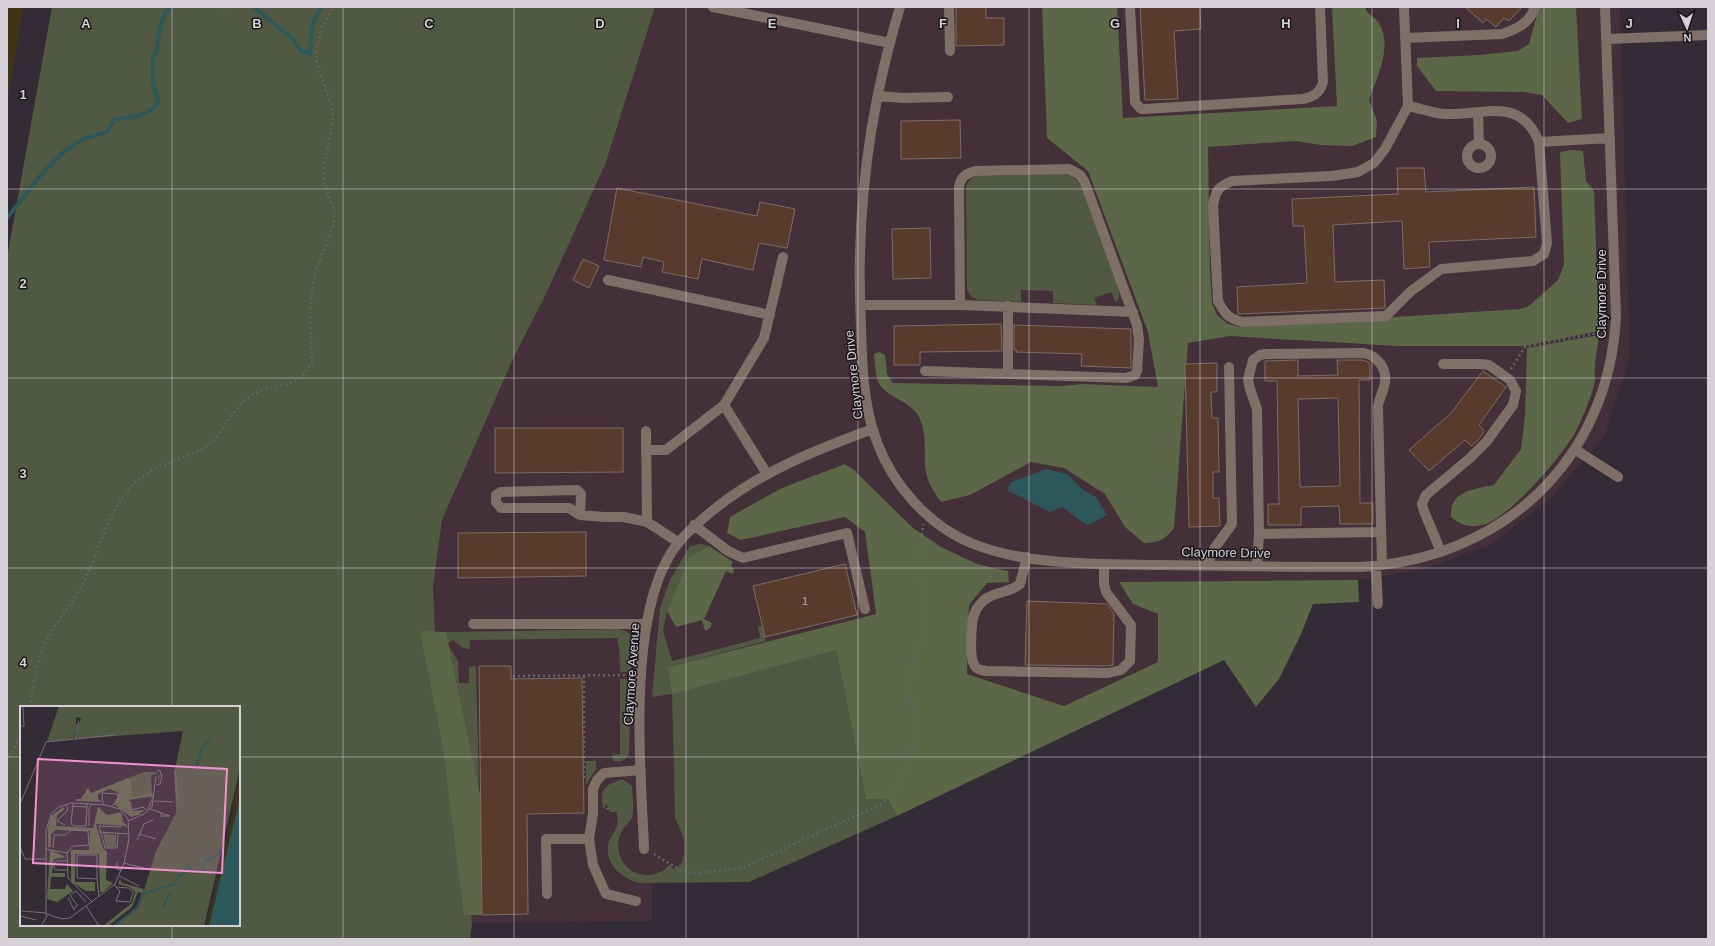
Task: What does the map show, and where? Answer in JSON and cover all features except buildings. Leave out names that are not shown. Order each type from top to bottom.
[{"type":"street","points":[[713,7],[890,43]]},
{"type":"street","name":"Claymore Drive","points":[[900,7],[878,96],[868,160],[860,250],[860,305],[864,373],[873,429],[882,454],[896,478],[913,501],[947,530],[971,543],[1006,553],[1027,557],[1104,564],[1257,566],[1379,565],[1410,561],[1442,552],[1486,533],[1517,512],[1555,477],[1576,450],[1593,417],[1605,384],[1616,332],[1616,272],[1605,7]]},
{"type":"street","points":[[949,7],[950,51]]},
{"type":"street","points":[[1130,7],[1135,102],[1141,109],[1145,109],[1302,99],[1315,96],[1319,92],[1323,82],[1320,7]]},
{"type":"street","points":[[1404,7],[1408,106],[1385,149],[1374,163],[1358,172],[1332,176],[1232,182],[1222,186],[1215,194],[1213,205],[1218,301],[1230,319],[1242,322],[1386,316],[1410,292],[1441,269],[1533,261],[1544,254],[1548,243],[1539,142],[1534,130],[1527,121],[1512,113],[1444,114],[1408,106]]},
{"type":"street","points":[[1405,38],[1502,34],[1514,30],[1524,24],[1533,15],[1535,7]]},
{"type":"street","points":[[1607,39],[1708,35]]},
{"type":"street","points":[[878,96],[948,97]]},
{"type":"street","points":[[1478,113],[1479,144]]},
{"type":"street","points":[[1539,142],[1610,138]]},
{"type":"street","points":[[925,371],[1126,378],[1135,375],[1138,367],[1139,335],[1133,312],[1083,178],[1075,172],[1062,168],[976,171],[970,172],[961,179],[959,188],[960,305]]},
{"type":"street","points":[[646,450],[666,450],[724,405],[764,338],[783,257]]},
{"type":"street","points":[[608,280],[770,315]]},
{"type":"street","points":[[860,305],[1008,306],[1133,312]]},
{"type":"street","points":[[1008,306],[1008,374]]},
{"type":"street","points":[[1257,566],[1259,534],[1257,409],[1248,379],[1253,360],[1260,354],[1364,353],[1375,357],[1380,362],[1385,375],[1378,407],[1380,532],[1378,604]]},
{"type":"street","points":[[1442,552],[1424,511],[1423,500],[1432,490],[1480,449],[1513,405],[1516,392],[1513,383],[1492,367],[1484,364],[1443,364]]},
{"type":"street","points":[[1207,565],[1214,549],[1232,524],[1229,367]]},
{"type":"street","points":[[724,405],[767,474]]},
{"type":"street","name":"Claymore Avenue","points":[[644,849],[641,770],[642,675],[646,624],[656,585],[666,563],[678,542],[694,526],[732,495],[767,474],[815,450],[873,429]]},
{"type":"street","points":[[646,431],[647,522]]},
{"type":"street","points":[[1576,450],[1618,477]]},
{"type":"street","points":[[580,514],[581,494],[577,490],[501,492],[496,495],[496,502],[501,508],[569,508],[580,514],[604,517],[624,517],[647,522],[678,542]]},
{"type":"street","points":[[694,526],[728,551],[743,558],[847,533],[865,609]]},
{"type":"street","points":[[1259,534],[1380,532]]},
{"type":"street","points":[[1027,557],[1020,584],[1013,589],[989,596],[974,614],[972,657],[974,666],[977,669],[986,671],[1108,673],[1122,670],[1130,661],[1131,625],[1106,592],[1104,584],[1104,564]]},
{"type":"street","points":[[473,624],[646,624]]},
{"type":"street","points":[[636,901],[606,894],[593,865],[589,839],[593,806],[593,789],[597,780],[604,773],[641,770]]},
{"type":"street","points":[[547,894],[546,840],[589,839]]},
{"type":"path","points":[[30,706],[37,664],[47,640],[87,577],[110,521],[133,484],[162,465],[200,450],[212,443],[240,405],[252,395],[300,378],[312,363],[310,316],[312,290],[317,268],[334,224],[334,212],[324,181],[324,167],[332,126],[333,111],[317,64],[316,52],[322,26],[334,7]]},
{"type":"path","points":[[1506,377],[1525,347],[1604,332],[1616,332]]},
{"type":"path","points":[[644,849],[683,872],[699,873],[742,868],[882,804],[893,796],[908,763],[917,738],[918,727],[910,694],[913,664],[923,633],[924,615],[919,565],[922,528],[928,515]]},
{"type":"path","points":[[513,676],[642,675]]},
{"type":"path","points":[[584,676],[584,783]]},
{"type":"path","points":[[7,761],[20,737]]},
{"type":"path","points":[[593,806],[604,806],[608,808],[608,812]]},
{"type":"shaded area","points":[[52,7],[655,7],[605,165],[545,296],[514,357],[442,520],[433,586],[435,636],[450,720],[472,923],[470,939],[7,939],[7,258]]},
{"type":"shaded area","points":[[655,7],[1620,7],[1630,356],[1604,436],[1553,496],[1491,545],[1420,570],[1358,580],[1120,582],[1133,604],[1158,614],[1158,662],[1064,706],[967,674],[969,605],[987,583],[1008,571],[977,564],[941,547],[913,528],[854,470],[741,540],[845,517],[865,532],[876,614],[668,667],[672,694],[675,818],[684,839],[684,854],[682,862],[672,873],[652,884],[652,921],[472,923],[450,720],[435,636],[433,586],[442,520],[514,357],[545,296],[605,165]]},
{"type":"shaded area","points":[[1042,7],[1117,7],[1123,118],[1337,106],[1332,7],[1365,7],[1367,12],[1379,23],[1383,33],[1384,52],[1369,100],[1377,121],[1376,137],[1352,146],[1321,145],[1295,141],[1208,147],[1212,303],[1217,315],[1228,324],[1240,327],[1520,309],[1529,306],[1558,280],[1564,265],[1560,152],[1571,150],[1583,151],[1586,181],[1594,191],[1599,331],[1524,346],[1398,346],[1230,336],[1188,343],[1174,528],[1165,538],[1158,541],[1144,543],[1125,527],[1105,494],[1064,468],[1031,462],[970,495],[941,502],[928,480],[925,465],[925,444],[922,424],[919,417],[909,406],[891,395],[880,385],[876,376],[874,354],[879,352],[885,355],[887,374],[893,383],[1062,386],[1081,384],[1158,387],[1148,332],[1088,171],[1047,138]]},
{"type":"shaded area","points":[[1539,7],[1576,7],[1582,119],[1568,123],[1542,95],[1524,92],[1436,91],[1417,66],[1417,58],[1479,55],[1518,51],[1529,44]]},
{"type":"shaded area","points":[[1069,175],[1074,178],[1081,187],[1119,289],[1119,298],[1116,303],[1111,292],[1094,298],[1097,305],[1053,303],[1053,291],[1021,290],[1021,302],[979,300],[971,297],[967,289],[966,189],[968,182],[973,177],[978,176]]},
{"type":"shaded area","points":[[1599,335],[1595,360],[1595,380],[1592,393],[1576,431],[1560,455],[1520,500],[1493,521],[1482,525],[1473,526],[1465,525],[1454,520],[1451,517],[1451,508],[1458,497],[1471,490],[1494,485],[1521,449],[1525,416],[1527,348]]},
{"type":"shaded area","points":[[845,464],[854,470],[913,528],[941,547],[977,564],[1008,571],[1009,582],[987,583],[969,605],[967,674],[1064,706],[1158,662],[1158,614],[1133,604],[1119,582],[1358,580],[1359,602],[1313,604],[1301,634],[1279,679],[1256,707],[1224,660],[897,816],[888,800],[866,799],[836,650],[672,694],[668,667],[876,614],[865,532],[845,517],[741,540],[727,533],[730,517],[735,514],[782,488]]},
{"type":"shaded area","points":[[1046,469],[1067,474],[1083,490],[1096,497],[1107,515],[1087,525],[1062,507],[1050,512],[1007,490],[1011,482]]},
{"type":"shaded area","points":[[700,544],[709,546],[689,557],[667,611],[663,630],[672,661],[760,638],[758,627],[762,626],[766,641],[668,667],[836,650],[866,799],[888,800],[897,816],[749,882],[641,883],[628,879],[622,875],[610,859],[608,845],[617,825],[617,812],[610,812],[607,805],[602,804],[602,792],[608,785],[620,780],[624,780],[632,786],[633,813],[631,819],[623,829],[618,842],[620,855],[627,867],[632,871],[643,875],[659,873],[669,865],[675,870],[682,862],[684,854],[684,839],[675,818],[672,694],[652,697],[660,608],[670,580],[690,546]]},
{"type":"shaded area","points":[[709,546],[733,562],[731,566],[734,569],[733,574],[726,571],[704,619],[712,623],[710,628],[705,631],[702,620],[676,627],[667,611],[689,557]]},
{"type":"shaded area","points":[[619,629],[628,632],[631,636],[633,646],[631,672],[620,672],[618,638],[470,640],[470,649],[463,648],[453,640],[448,643],[446,632]]},
{"type":"shaded area","points":[[420,631],[446,632],[481,799],[482,915],[464,915],[443,748]]},
{"type":"shaded area","points":[[449,646],[458,661],[459,683],[469,683],[469,667],[476,666],[479,791]]},
{"type":"shaded area","points":[[620,679],[631,679],[629,753],[625,759],[618,762],[613,760],[612,755],[620,754]]},
{"type":"shaded area","points":[[586,761],[596,761],[596,769],[586,785]]},
{"type":"sand","points":[[7,7],[23,7],[7,106]]},
{"type":"waterway","points":[[7,218],[40,176],[61,154],[83,139],[107,132],[114,120],[138,116],[148,112],[158,103],[153,82],[153,58],[157,51],[159,31],[163,18],[167,10],[172,7]]},
{"type":"waterway","points":[[253,7],[293,39],[301,51],[310,54],[313,24],[322,7]]}]
